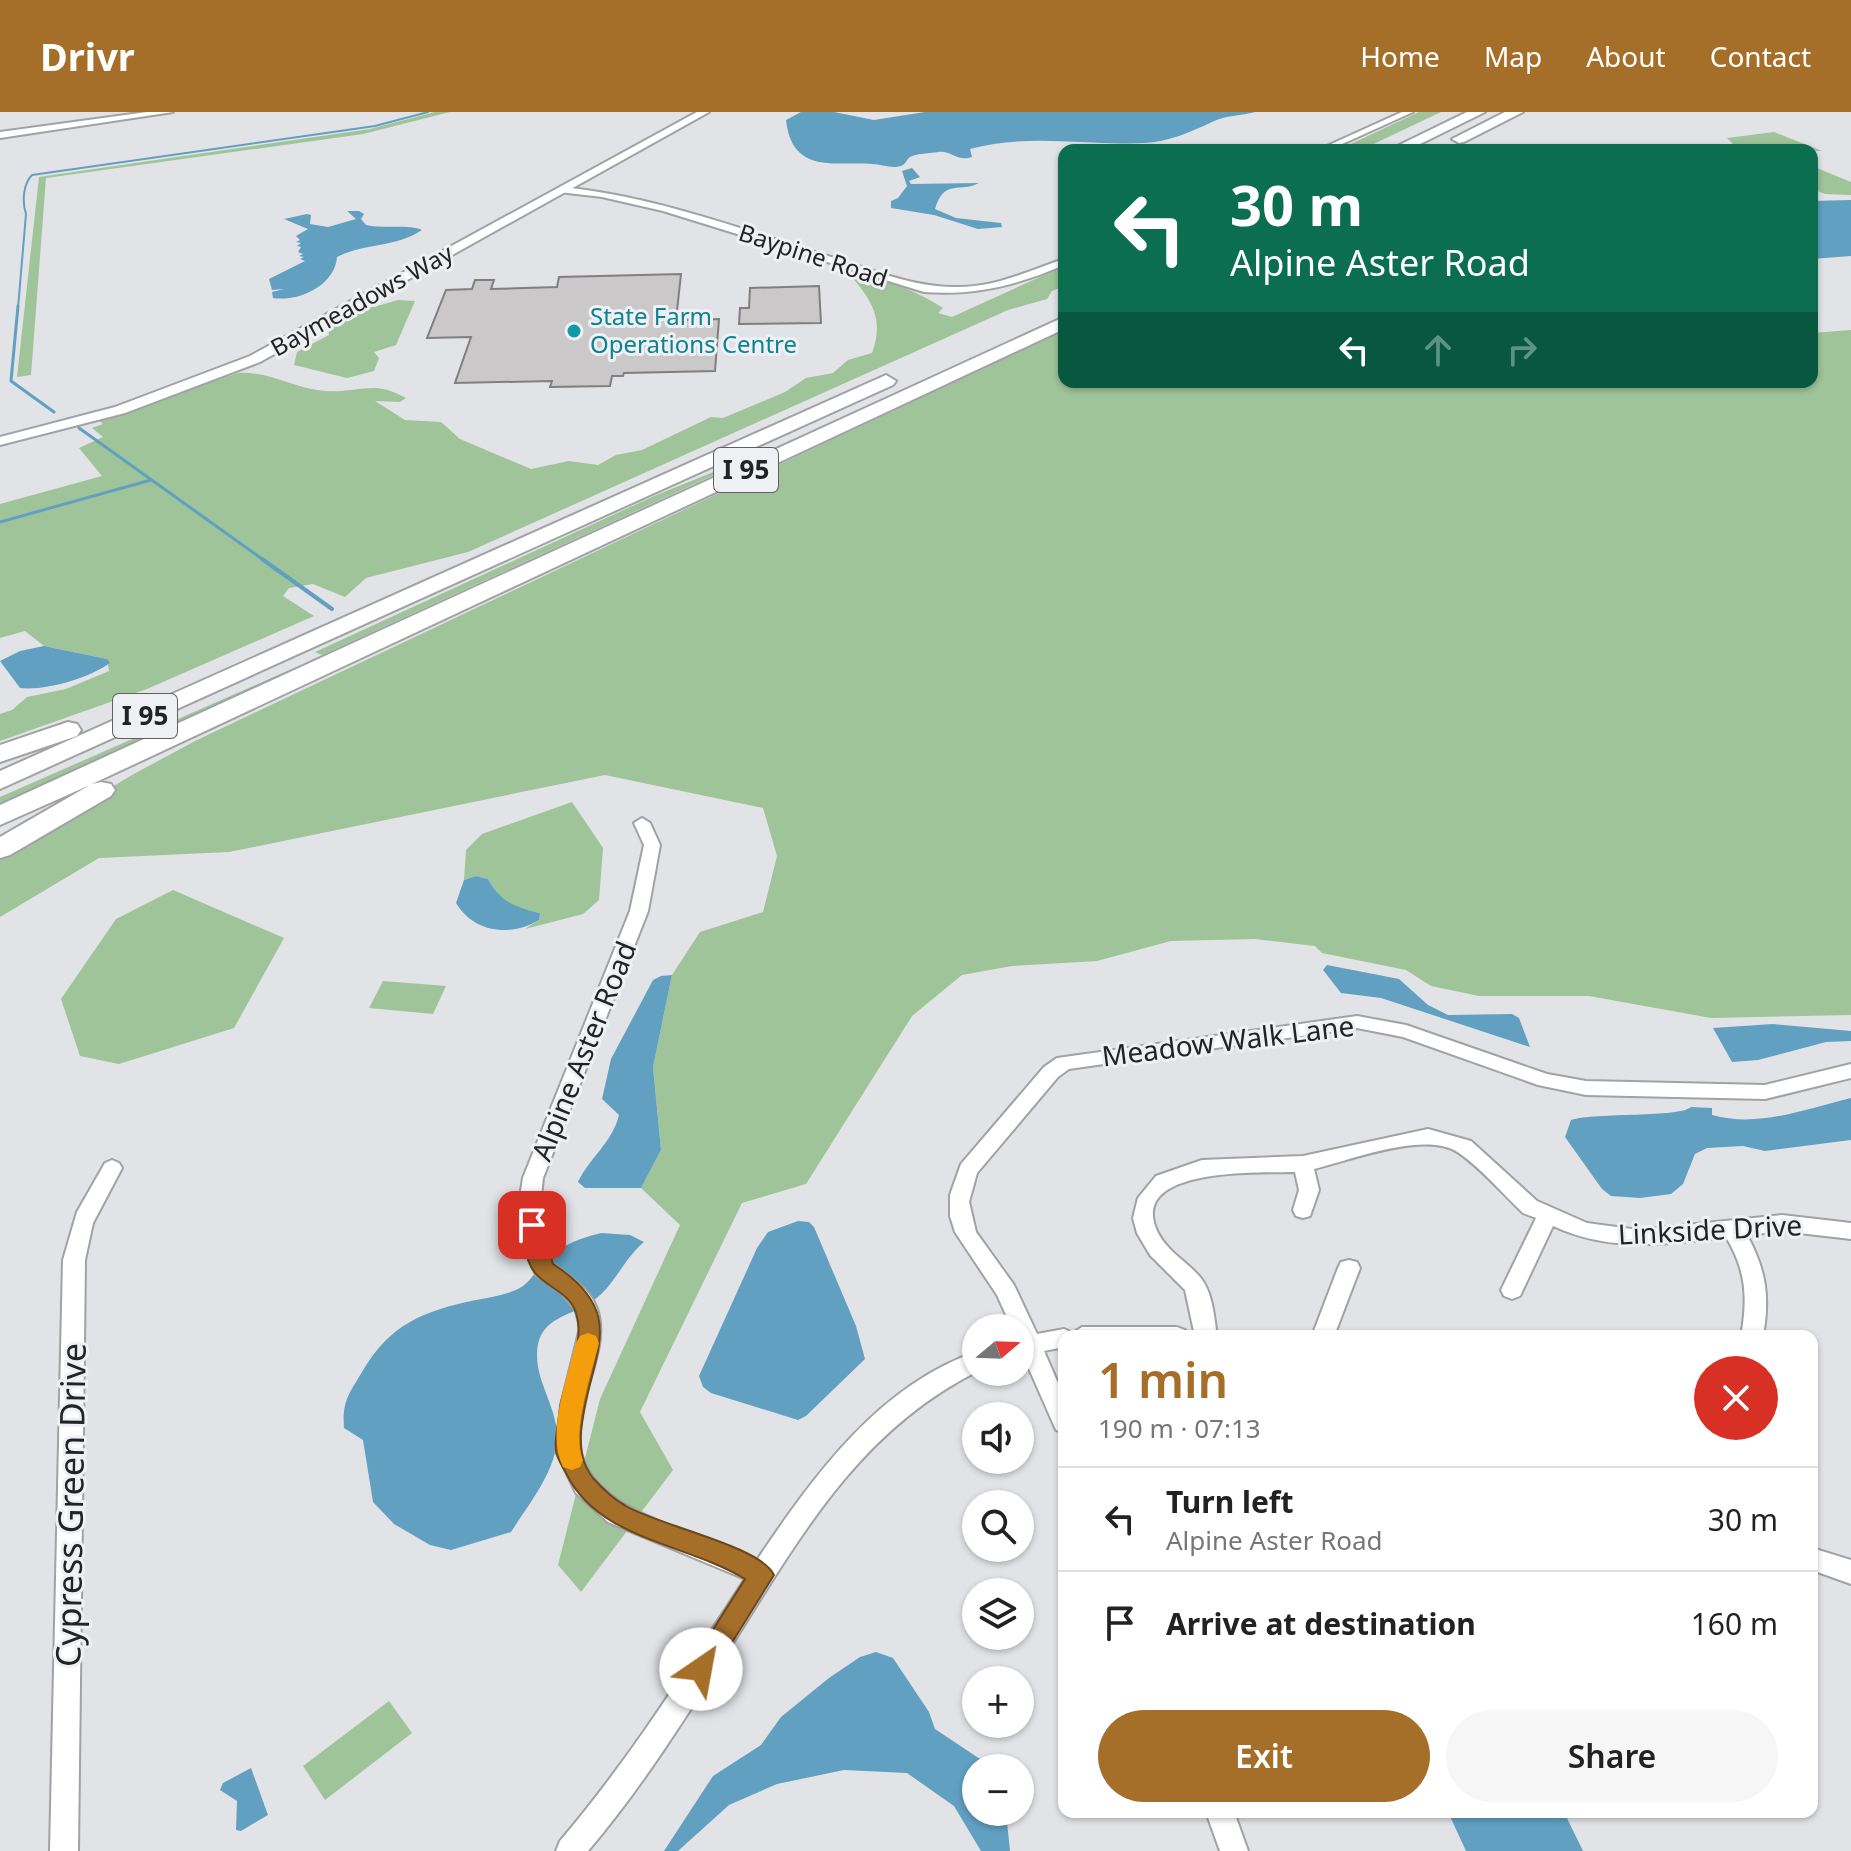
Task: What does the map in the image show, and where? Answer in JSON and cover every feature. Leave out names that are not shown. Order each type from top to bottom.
[{"type":"highway","points":[[1409,144],[1478,112]]},
{"type":"highway","points":[[1448,144],[1516,112]]},
{"type":"highway","name":"I 95","points":[[0,816],[1058,325]]},
{"type":"highway","name":"I 95","points":[[0,781],[907,371]]},
{"type":"highway","points":[[0,754],[290,650]]},
{"type":"highway","points":[[0,849],[119,779],[199,724]]},
{"type":"street","points":[[0,135],[168,112]]},
{"type":"street","name":"Baymeadows Way","points":[[0,432],[167,385],[238,357],[687,112]]},
{"type":"street","name":"Baymeadows Way","points":[[0,441],[120,410],[255,359],[704,112]]},
{"type":"street","points":[[1336,144],[1409,112]]},
{"type":"street","name":"Baypine Road","points":[[562,190],[602,194],[666,209],[902,285],[924,289],[960,291],[1001,287],[1058,264]]},
{"type":"street","name":"Alpine Aster Road","points":[[642,823],[652,845],[639,911],[533,1178],[529,1203],[535,1247],[544,1269],[570,1287],[586,1308],[591,1328],[572,1405],[568,1451],[584,1485],[617,1514],[740,1563],[761,1575]]},
{"type":"street","name":"Meadow Walk Lane","points":[[1013,1314],[1004,1288],[974,1247],[962,1224],[960,1187],[968,1169],[1051,1072],[1064,1063],[1357,1022],[1406,1031],[1545,1080],[1586,1088],[1765,1092],[1851,1071]]},
{"type":"street","name":"Linkside Drive","points":[[1205,1330],[1194,1285],[1157,1249],[1147,1233],[1143,1218],[1145,1204],[1163,1181],[1202,1168],[1303,1164],[1409,1138],[1445,1138],[1476,1155],[1516,1196],[1547,1216],[1584,1231],[1639,1238],[1794,1223],[1851,1231]]},
{"type":"street","points":[[1303,1164],[1309,1190],[1303,1210]]},
{"type":"street","name":"Cypress Green Drive","points":[[64,1851],[74,1260],[79,1231],[91,1201],[112,1168]]},
{"type":"street","points":[[1512,1290],[1547,1216]]},
{"type":"street","points":[[1732,1228],[1757,1274],[1759,1301],[1753,1330]]},
{"type":"street","points":[[1325,1330],[1349,1268]]},
{"type":"street","points":[[1034,1343],[1058,1339]]},
{"type":"street","name":"Meadow Walk Lane","points":[[1034,1364],[1058,1411]]},
{"type":"street","points":[[570,1851],[636,1771],[812,1499],[863,1438],[912,1397],[962,1369]]},
{"type":"street","points":[[1818,1561],[1851,1572]]},
{"type":"street","points":[[1222,1818],[1234,1851]]},
{"type":"green space","points":[[435,112],[450,112],[363,134],[46,178],[31,375],[17,377],[39,177],[370,129]]},
{"type":"green space","points":[[1419,112],[1441,112],[1374,144],[1351,144]]},
{"type":"green space","points":[[1774,132],[1804,144],[1733,144],[1727,138]]},
{"type":"green space","points":[[1818,168],[1851,182],[1851,195],[1818,191]]},
{"type":"green space","points":[[1058,269],[1058,288],[1047,299],[1008,310],[468,552],[366,578],[345,597],[313,584],[289,588],[283,596],[314,616],[147,689],[0,741],[0,714],[12,710],[27,697],[66,689],[109,671],[107,659],[44,646],[25,631],[0,638],[0,504],[102,476],[79,448],[103,437],[92,428],[103,424],[99,420],[238,373],[249,373],[314,390],[375,388],[394,392],[406,398],[400,402],[375,401],[405,420],[441,422],[460,439],[531,469],[569,461],[598,465],[616,455],[642,450],[711,417],[723,418],[785,392],[806,378],[833,373],[848,360],[872,353],[877,331],[874,312],[851,276],[899,286],[943,308],[938,313],[952,317]]},
{"type":"green space","points":[[398,300],[415,301],[396,345],[374,352],[379,358],[374,371],[347,378],[294,365],[297,352],[329,335],[328,325],[364,307]]},
{"type":"green space","points":[[1851,330],[1851,1015],[1711,1018],[1589,996],[1479,996],[1431,986],[1406,970],[1322,953],[1315,946],[1255,939],[1171,941],[1097,961],[1012,966],[962,975],[912,1016],[806,1184],[742,1203],[640,1412],[673,1470],[581,1592],[558,1565],[600,1399],[680,1225],[641,1188],[661,1150],[653,1067],[672,975],[700,932],[763,912],[777,856],[763,808],[605,775],[229,852],[99,858],[0,917],[0,854],[197,740],[1058,333],[1058,388],[1818,388],[1818,333]]},
{"type":"green space","points":[[775,447],[322,655],[315,652],[654,496]]},
{"type":"green space","points":[[292,669],[265,682],[0,804],[0,797]]},
{"type":"green space","points":[[572,802],[603,848],[599,900],[583,914],[525,929],[539,920],[540,913],[509,903],[488,879],[476,876],[464,880],[466,850],[482,834]]},
{"type":"green space","points":[[173,890],[284,938],[234,1028],[119,1064],[80,1056],[61,999],[116,919]]},
{"type":"green space","points":[[383,981],[446,986],[433,1014],[369,1008]]},
{"type":"green space","points":[[389,1701],[412,1733],[325,1800],[303,1766]]},
{"type":"water","points":[[801,112],[834,112],[874,120],[925,112],[1255,112],[1223,118],[1162,141],[991,144],[970,149],[972,157],[943,152],[916,155],[895,167],[817,162],[806,157],[790,138],[786,120]]},
{"type":"water","points":[[912,168],[920,177],[909,181],[911,184],[979,183],[948,190],[943,193],[935,209],[956,218],[1001,223],[1002,227],[978,229],[934,215],[891,208],[891,201],[898,198],[907,186],[902,171]]},
{"type":"water","points":[[1851,200],[1851,256],[1818,259],[1818,201]]},
{"type":"water","points":[[347,211],[364,214],[361,219],[366,225],[422,230],[401,240],[337,257],[330,276],[314,290],[294,297],[273,298],[272,292],[284,289],[272,290],[269,279],[305,261],[300,259],[304,257],[299,256],[303,254],[298,252],[301,247],[297,246],[301,243],[296,242],[300,240],[296,236],[308,229],[284,219],[307,214],[311,215],[310,224],[328,227],[356,219]]},
{"type":"water","points":[[44,646],[107,659],[110,663],[67,682],[20,688],[0,661],[20,651]]},
{"type":"water","points":[[476,876],[488,879],[509,902],[540,913],[539,920],[517,929],[505,930],[473,921],[456,903],[464,880]]},
{"type":"water","points":[[1327,965],[1399,979],[1428,1005],[1448,1015],[1512,1014],[1519,1018],[1530,1047],[1381,998],[1341,993],[1323,970]]},
{"type":"water","points":[[672,975],[653,1067],[661,1150],[641,1188],[585,1188],[578,1182],[611,1134],[619,1115],[602,1099],[611,1059],[653,980]]},
{"type":"water","points":[[1773,1024],[1851,1031],[1851,1041],[1826,1042],[1758,1060],[1732,1062],[1713,1028]]},
{"type":"water","points":[[1851,1098],[1851,1140],[1765,1151],[1743,1146],[1707,1148],[1695,1154],[1683,1184],[1671,1194],[1640,1198],[1611,1196],[1602,1189],[1565,1137],[1571,1120],[1583,1118],[1671,1113],[1691,1107],[1712,1108],[1712,1115],[1730,1118],[1765,1118]]},
{"type":"water","points":[[798,1221],[809,1222],[814,1227],[856,1326],[865,1359],[806,1416],[798,1420],[711,1393],[703,1387],[699,1376],[757,1248],[768,1232]]},
{"type":"water","points":[[601,1233],[630,1235],[644,1242],[597,1298],[551,1323],[541,1335],[538,1367],[555,1422],[556,1446],[542,1485],[511,1532],[451,1550],[430,1545],[394,1524],[373,1502],[363,1440],[344,1428],[347,1398],[373,1356],[384,1342],[410,1322],[440,1309],[518,1289],[563,1247]]},
{"type":"water","points":[[876,1652],[893,1658],[929,1712],[935,1729],[972,1754],[962,1754],[962,1819],[954,1806],[907,1773],[844,1770],[777,1784],[729,1805],[678,1851],[664,1851],[713,1776],[761,1745],[781,1717],[860,1657]]},
{"type":"water","points":[[251,1768],[268,1815],[241,1831],[236,1830],[237,1801],[220,1790],[223,1783]]},
{"type":"water","points":[[1451,1818],[1567,1818],[1583,1851],[1466,1851]]},
{"type":"water","points":[[966,1826],[1007,1826],[1010,1851],[981,1851]]},
{"type":"building","name":"State Farm Operations Centre","points":[[681,274],[676,320],[719,319],[715,371],[624,373],[623,376],[612,376],[610,386],[550,387],[552,381],[455,383],[471,337],[427,338],[446,290],[472,289],[475,280],[494,280],[491,289],[557,287],[559,277]]},
{"type":"building","points":[[819,286],[821,323],[739,324],[740,308],[749,308],[750,288]]},
{"type":"waterway","points":[[18,308],[26,214],[24,193],[32,175],[375,126],[428,112]]},
{"type":"waterway","points":[[18,306],[11,381],[54,412]]},
{"type":"waterway","points":[[79,428],[265,561]]},
{"type":"waterway","points":[[0,522],[151,480]]},
{"type":"waterway","points":[[262,559],[332,609]]},
{"type":"slow traffic","points":[[572,1460],[568,1451],[572,1405],[588,1343]]},
{"type":"place","name":"State Farm Operations Centre","points":[[574,331]]},
{"type":"route","points":[[532,1225],[535,1247],[544,1269],[570,1287],[586,1308],[591,1328],[572,1405],[568,1451],[584,1485],[617,1514],[740,1563],[761,1575],[701,1669]]}]
